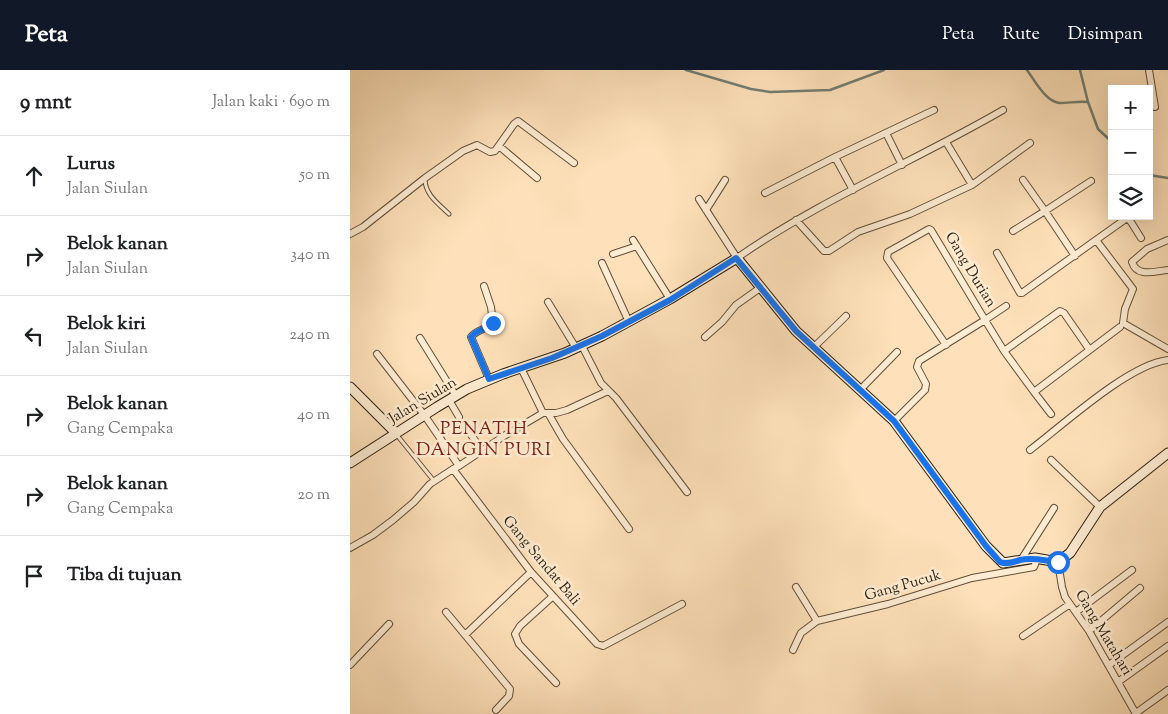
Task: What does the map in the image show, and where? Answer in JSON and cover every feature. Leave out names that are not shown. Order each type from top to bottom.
[{"type":"street","points":[[1149,70],[1155,107]]},
{"type":"street","points":[[765,193],[934,110]]},
{"type":"street","points":[[736,258],[764,238],[796,220],[946,142],[1003,110]]},
{"type":"street","points":[[350,234],[370,222],[425,178],[471,147],[480,146],[493,152],[518,121],[574,163]]},
{"type":"street","points":[[886,133],[902,165]]},
{"type":"street","points":[[946,142],[972,185]]},
{"type":"street","points":[[796,220],[826,252],[858,232],[910,214],[972,185],[1030,143]]},
{"type":"street","points":[[499,146],[537,178]]},
{"type":"street","points":[[835,157],[853,190]]},
{"type":"street","points":[[706,210],[725,180]]},
{"type":"street","points":[[1023,180],[1075,256]]},
{"type":"street","points":[[1013,231],[1091,181]]},
{"type":"street","points":[[699,199],[736,258],[760,288],[813,348],[894,421],[986,546],[1003,563],[1021,560],[1058,562],[1070,553],[1100,507],[1168,453]]},
{"type":"street","points":[[997,253],[1020,293],[1022,293],[1127,218],[1141,238]]},
{"type":"street","name":"Gang Durian","points":[[894,421],[926,390],[926,384],[917,364],[985,320],[932,230],[927,230],[888,252],[887,258],[946,344]]},
{"type":"street","points":[[1034,392],[1121,325],[1133,289],[1096,240]]},
{"type":"street","points":[[1168,240],[1147,249],[1132,262],[1134,267],[1140,272],[1168,270]]},
{"type":"street","points":[[613,254],[635,243],[670,300]]},
{"type":"street","name":"Jalan Siulan","points":[[350,463],[452,398],[489,379],[579,347],[630,322],[670,300],[736,258]]},
{"type":"street","points":[[602,263],[630,322]]},
{"type":"street","points":[[484,286],[494,321],[471,337],[489,379]]},
{"type":"street","points":[[705,337],[722,322],[736,305],[760,288]]},
{"type":"street","points":[[548,302],[595,374],[616,398],[687,492]]},
{"type":"street","points":[[1006,306],[985,320],[1004,351],[1051,414]]},
{"type":"street","points":[[1004,351],[1060,311],[1065,315],[1089,350]]},
{"type":"street","points":[[813,348],[846,316]]},
{"type":"street","points":[[1121,325],[1168,349]]},
{"type":"street","points":[[420,338],[460,417]]},
{"type":"street","points":[[860,390],[897,352]]},
{"type":"street","name":"Gang Sandat Bali","points":[[377,354],[425,416],[456,468],[531,572],[597,644],[603,646],[682,604]]},
{"type":"street","points":[[1030,450],[1097,397],[1126,377],[1148,365],[1168,360]]},
{"type":"street","points":[[522,368],[545,413],[629,529]]},
{"type":"street","points":[[350,387],[396,433]]},
{"type":"street","points":[[350,548],[373,535],[405,511],[425,489],[482,451],[545,413],[567,410],[608,391]]},
{"type":"street","points":[[470,434],[482,451]]},
{"type":"street","points":[[1051,460],[1100,507]]},
{"type":"street","points":[[1021,560],[1054,508]]},
{"type":"street","name":"Gang Pucuk","points":[[817,621],[888,604],[972,578],[1036,562]]},
{"type":"street","name":"Gang Matahari","points":[[1058,562],[1062,587],[1070,604],[1090,631],[1136,714]]},
{"type":"street","points":[[1076,612],[1132,570]]},
{"type":"street","points":[[465,635],[531,572]]},
{"type":"street","points":[[793,650],[801,633],[817,621],[796,587]]},
{"type":"street","points":[[1090,631],[1140,588]]},
{"type":"street","points":[[552,597],[520,626],[515,634],[519,644],[556,683]]},
{"type":"street","points":[[1022,636],[1070,604]]},
{"type":"street","points":[[446,612],[510,689],[509,696],[496,710]]},
{"type":"street","points":[[1109,665],[1168,622]]},
{"type":"street","points":[[350,665],[389,624]]},
{"type":"street","points":[[1118,682],[1168,646]]},
{"type":"street","points":[[1136,714],[1168,690]]},
{"type":"lane","points":[[425,178],[428,193],[449,214]]},
{"type":"lane","points":[[396,433],[435,482]]},
{"type":"waterway","points":[[686,70],[751,89],[770,92],[830,90],[884,70]]},
{"type":"waterway","points":[[1027,70],[1041,90],[1055,102],[1088,102]]},
{"type":"waterway","points":[[1080,70],[1088,102],[1098,129],[1108,138]]},
{"type":"waterway","points":[[1153,176],[1168,178]]},
{"type":"district","name":"PENATIH DANGIN PURI","points":[[484,440]]},
{"type":"route","points":[[493,323],[471,337],[489,379],[552,358],[602,336],[670,300],[736,258],[806,342],[894,421],[986,546],[1000,562],[1011,563],[1035,558],[1049,562],[1058,562]]}]
